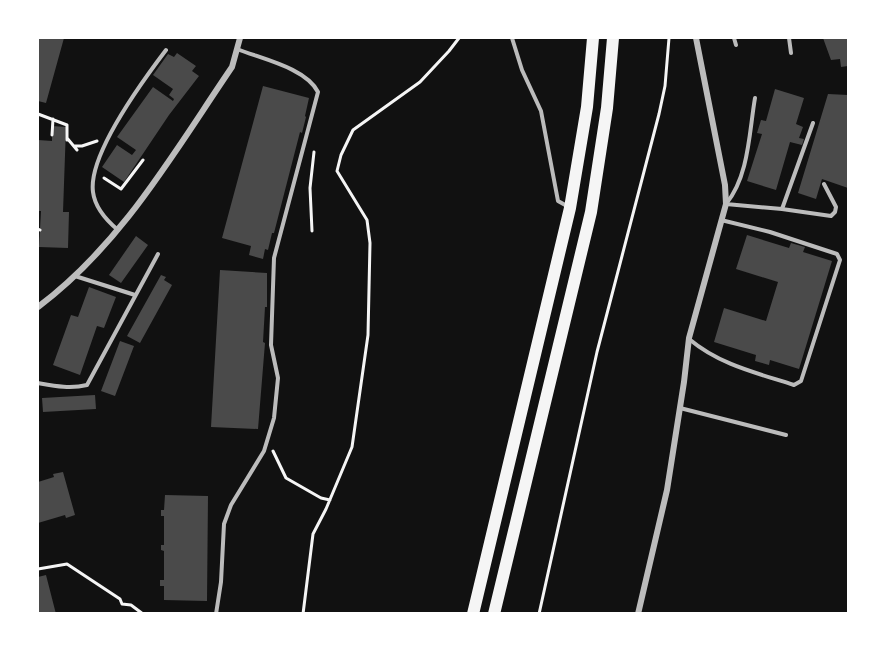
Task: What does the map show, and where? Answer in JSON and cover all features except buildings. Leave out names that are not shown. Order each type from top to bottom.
[{"type":"highway","points":[[473,614],[570,208],[587,107],[592,38]]},
{"type":"highway","points":[[494,614],[591,212],[607,108],[613,38]]},
{"type":"street","points":[[38,307],[65,286],[118,230],[232,67],[240,38]]},
{"type":"street","points":[[638,614],[667,490],[688,338],[699,306],[720,219],[726,204],[725,185],[696,38]]},
{"type":"lane","points":[[512,38],[522,70],[541,111],[558,201],[570,208]]},
{"type":"lane","points":[[735,38],[736,45]]},
{"type":"lane","points":[[789,38],[791,53]]},
{"type":"lane","points":[[216,614],[224,524],[231,505],[267,442],[274,418],[278,378],[270,338],[274,258],[318,92],[313,82],[306,76],[237,49]]},
{"type":"lane","points":[[118,230],[105,218],[94,198],[95,172],[122,115],[166,50]]},
{"type":"lane","points":[[726,204],[736,192],[742,172],[755,98]]},
{"type":"lane","points":[[782,209],[813,123]]},
{"type":"lane","points":[[726,204],[831,216],[836,207],[824,184]]},
{"type":"lane","points":[[688,338],[727,364],[794,385],[801,381],[840,260],[837,254],[770,232],[720,219]]},
{"type":"lane","points":[[38,383],[67,388],[87,385],[158,254]]},
{"type":"lane","points":[[75,276],[135,295]]},
{"type":"lane","points":[[680,408],[786,435]]},
{"type":"path","points":[[303,614],[313,534],[352,447],[368,334],[370,243],[367,220],[337,171],[340,155],[353,130],[420,82],[459,38]]},
{"type":"path","points":[[539,614],[597,352],[659,114],[666,77],[669,38]]},
{"type":"path","points":[[38,114],[67,125],[67,139],[77,150]]},
{"type":"path","points":[[52,135],[53,119]]},
{"type":"path","points":[[307,133],[314,147],[310,188],[312,231]]},
{"type":"path","points":[[74,146],[82,146],[95,140],[106,146]]},
{"type":"path","points":[[95,172],[121,189],[143,160]]},
{"type":"path","points":[[267,442],[275,453],[286,478],[321,498],[330,500]]},
{"type":"path","points":[[38,569],[67,564],[120,599],[122,604],[131,605],[143,614]]}]
